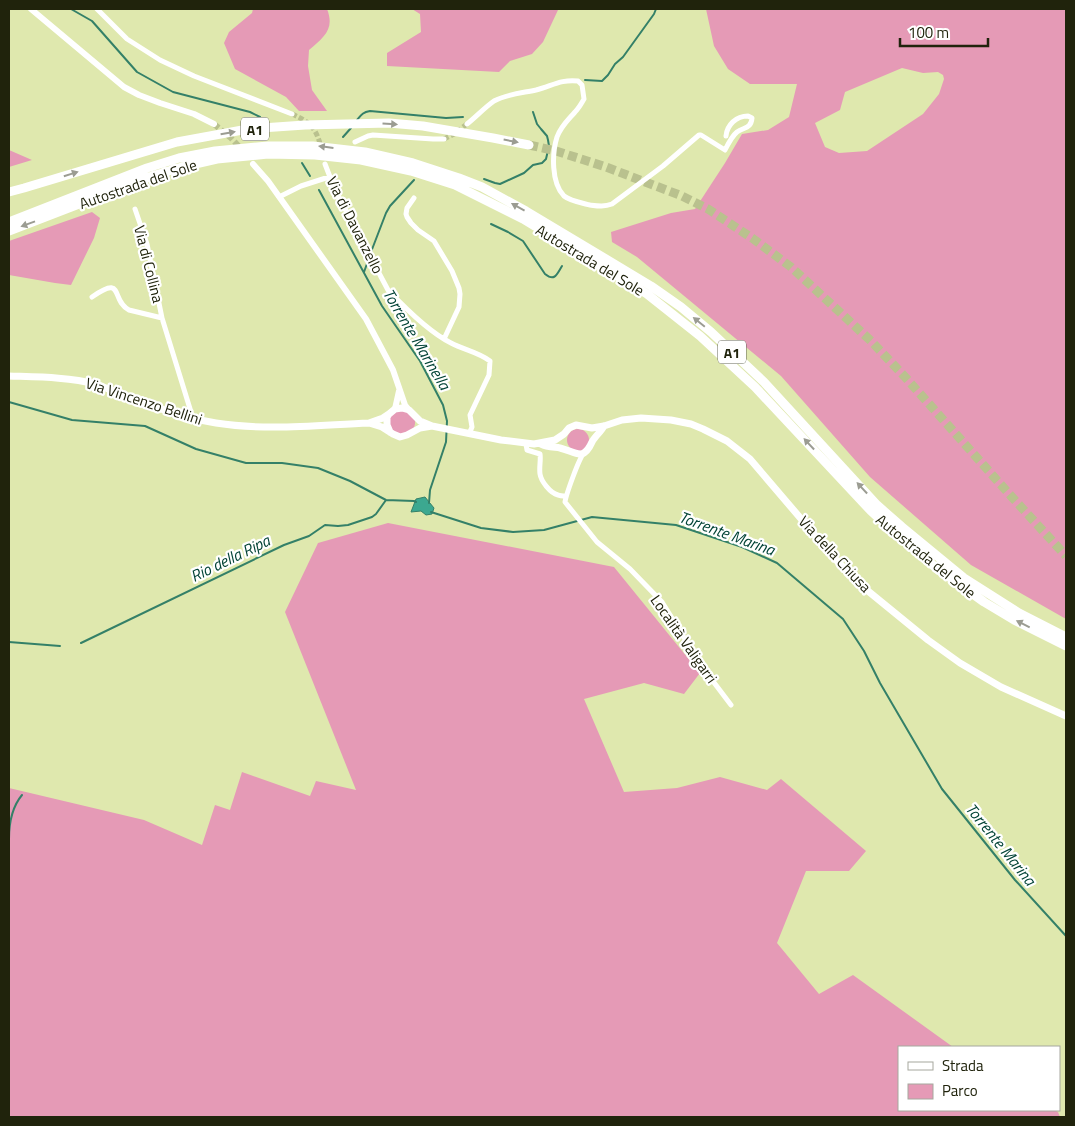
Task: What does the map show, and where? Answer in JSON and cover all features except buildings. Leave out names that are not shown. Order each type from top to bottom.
[{"type":"highway","name":"Autostrada del Sole","points":[[9,192],[177,142],[248,129],[305,125],[389,124],[423,126],[529,145]]},
{"type":"highway","name":"Autostrada del Sole","points":[[9,231],[147,168],[179,158],[215,151],[268,146],[313,146],[365,152],[413,162],[457,182],[640,289],[700,336],[755,387],[871,511],[896,534],[962,581],[1066,637]]},
{"type":"highway","name":"Autostrada del Sole","points":[[9,222],[78,200]]},
{"type":"highway","name":"Autostrada del Sole","points":[[962,581],[984,602],[1014,620],[1066,646]]},
{"type":"main road","name":"Via Vincenzo Bellini","points":[[9,376],[47,377],[84,381],[166,411],[228,425],[258,427],[369,423],[383,418],[392,412]]},
{"type":"main road","name":"Via della Chiusa","points":[[392,412],[402,408],[412,413],[420,421],[435,427],[526,444],[541,444],[561,448],[576,454],[584,453]]},
{"type":"main road","points":[[392,412],[387,418],[387,425],[390,432],[396,436],[408,435],[420,428],[435,427]]},
{"type":"main road","points":[[411,433],[416,423],[412,413]]},
{"type":"main road","name":"Via della Chiusa","points":[[541,444],[555,440],[564,434],[568,428],[576,425],[586,427],[604,426],[622,420],[641,418],[672,420],[697,426],[727,441],[750,458],[837,560],[868,592],[885,606],[943,652],[960,663],[1002,686],[1066,716]]},
{"type":"main road","name":"Via Vincenzo Bellini","points":[[369,423],[390,432]]},
{"type":"main road","points":[[592,441],[602,431],[604,426]]},
{"type":"main road","points":[[584,453],[590,448],[592,441],[591,433],[586,427]]},
{"type":"main road","points":[[564,434],[563,442],[566,449],[571,452]]},
{"type":"street","points":[[31,9],[124,87],[140,96],[194,114],[214,124]]},
{"type":"street","points":[[97,9],[127,39],[160,60],[194,76],[292,114]]},
{"type":"street","points":[[467,124],[496,100],[538,90],[561,81],[578,81],[582,85],[584,99],[561,128],[557,138],[554,174],[558,186],[565,196],[582,204],[598,206],[612,204],[698,135],[725,150],[737,132],[751,124],[752,118],[748,116],[738,117],[726,130],[726,136]]},
{"type":"street","points":[[355,142],[368,136],[382,135],[444,139]]},
{"type":"street","points":[[253,164],[268,181],[366,319],[393,370],[405,405],[412,413]]},
{"type":"street","name":"Via di Davanzello","points":[[325,164],[339,198],[388,290],[426,326],[444,339],[490,361],[489,375],[470,415],[472,427],[469,434]]},
{"type":"street","points":[[279,197],[302,186],[330,177]]},
{"type":"street","points":[[414,198],[407,208],[407,217],[418,230],[434,241],[452,271],[459,288],[459,307],[444,339]]},
{"type":"street","name":"Via di Collina","points":[[135,210],[148,244],[162,318],[191,412],[189,417]]},
{"type":"street","name":"Via di Collina","points":[[92,297],[109,287],[113,288],[116,290],[124,308],[162,318]]},
{"type":"street","points":[[392,412],[398,398],[399,387]]},
{"type":"street","points":[[526,444],[528,451],[540,454],[540,473],[544,482],[557,495],[566,496],[577,464],[584,453]]},
{"type":"street","points":[[571,452],[577,464]]},
{"type":"street","name":"Località Valigarri","points":[[566,496],[565,502],[597,542],[630,569],[662,602],[703,668],[731,705]]},
{"type":"green space","points":[[253,9],[327,9],[330,22],[329,27],[323,37],[309,50],[308,66],[312,90],[327,111],[299,111],[286,97],[235,69],[224,43],[229,32],[252,13]]},
{"type":"green space","points":[[412,9],[561,9],[558,10],[543,42],[532,54],[510,61],[499,72],[387,66],[387,53],[421,32],[420,14]]},
{"type":"green space","points":[[706,9],[1066,9],[1066,619],[971,565],[870,477],[781,376],[637,257],[612,242],[611,232],[671,213],[695,209],[742,134],[768,130],[789,117],[797,84],[750,84],[728,69],[714,46]],"holes":[[[902,68],[923,73],[938,72],[943,75],[944,79],[939,94],[923,114],[867,151],[839,153],[825,147],[815,123],[840,110],[845,92]]]},
{"type":"green space","points":[[9,150],[32,160],[9,167]]},
{"type":"green space","points":[[92,212],[100,218],[94,238],[71,285],[9,275],[9,241]]},
{"type":"green space","points":[[402,408],[415,419],[414,427],[404,436],[388,429],[387,417]]},
{"type":"green space","points":[[578,429],[586,432],[589,440],[586,448],[578,451],[570,448],[567,440],[570,432]]},
{"type":"green space","points":[[388,523],[614,567],[700,673],[684,694],[644,683],[584,699],[624,792],[677,788],[720,777],[767,790],[781,779],[866,851],[849,871],[806,871],[777,943],[819,994],[853,975],[952,1046],[898,1046],[898,1111],[1056,1111],[1060,1117],[9,1117],[9,788],[144,820],[202,845],[215,805],[230,810],[242,772],[310,796],[316,781],[356,790],[285,612],[318,543]]},
{"type":"water","points":[[425,497],[434,508],[432,514],[426,515],[421,511],[411,512],[416,499]]},
{"type":"waterway","name":"Torrente Marinella","points":[[71,9],[92,21],[137,72],[173,92],[250,112],[260,117]]},
{"type":"waterway","points":[[585,80],[602,81],[623,57],[656,9]]},
{"type":"waterway","points":[[357,120],[362,114],[370,111],[446,118],[463,117]]},
{"type":"waterway","points":[[484,179],[500,184],[524,173],[533,165],[542,163],[546,159],[549,146],[547,136],[537,124],[533,112]]},
{"type":"waterway","points":[[343,137],[351,128]]},
{"type":"waterway","name":"Torrente Marinella","points":[[302,163],[310,176]]},
{"type":"waterway","points":[[371,252],[390,206],[414,180]]},
{"type":"waterway","name":"Torrente Marinella","points":[[319,190],[382,306],[420,361],[443,405],[447,421],[446,442],[430,490],[429,503]]},
{"type":"waterway","points":[[491,224],[523,241],[548,276],[555,276],[562,266]]},
{"type":"waterway","points":[[364,272],[368,261]]},
{"type":"waterway","name":"Torrente Marina","points":[[9,402],[72,420],[145,426],[196,449],[246,463],[282,463],[318,468],[350,481],[386,500],[416,502]]},
{"type":"waterway","name":"Rio della Ripa","points":[[81,643],[284,545],[309,536],[325,525],[348,525],[372,517],[386,500]]},
{"type":"waterway","name":"Torrente Marina","points":[[431,512],[481,528],[513,532],[544,530],[592,517],[676,525],[742,547],[777,563],[843,619],[864,651],[880,683],[942,789],[1015,880],[1066,936]]},
{"type":"waterway","name":"Rio della Ripa","points":[[9,642],[60,646]]},
{"type":"waterway","points":[[9,839],[12,816],[22,795]]},
{"type":"tunnel","points":[[292,114],[311,126],[317,135],[321,147]]},
{"type":"tunnel","points":[[214,124],[243,151]]},
{"type":"tunnel","points":[[444,139],[467,124]]},
{"type":"tunnel","points":[[529,145],[556,151],[606,167],[682,196],[708,209],[791,267],[871,341],[1066,556]]}]
